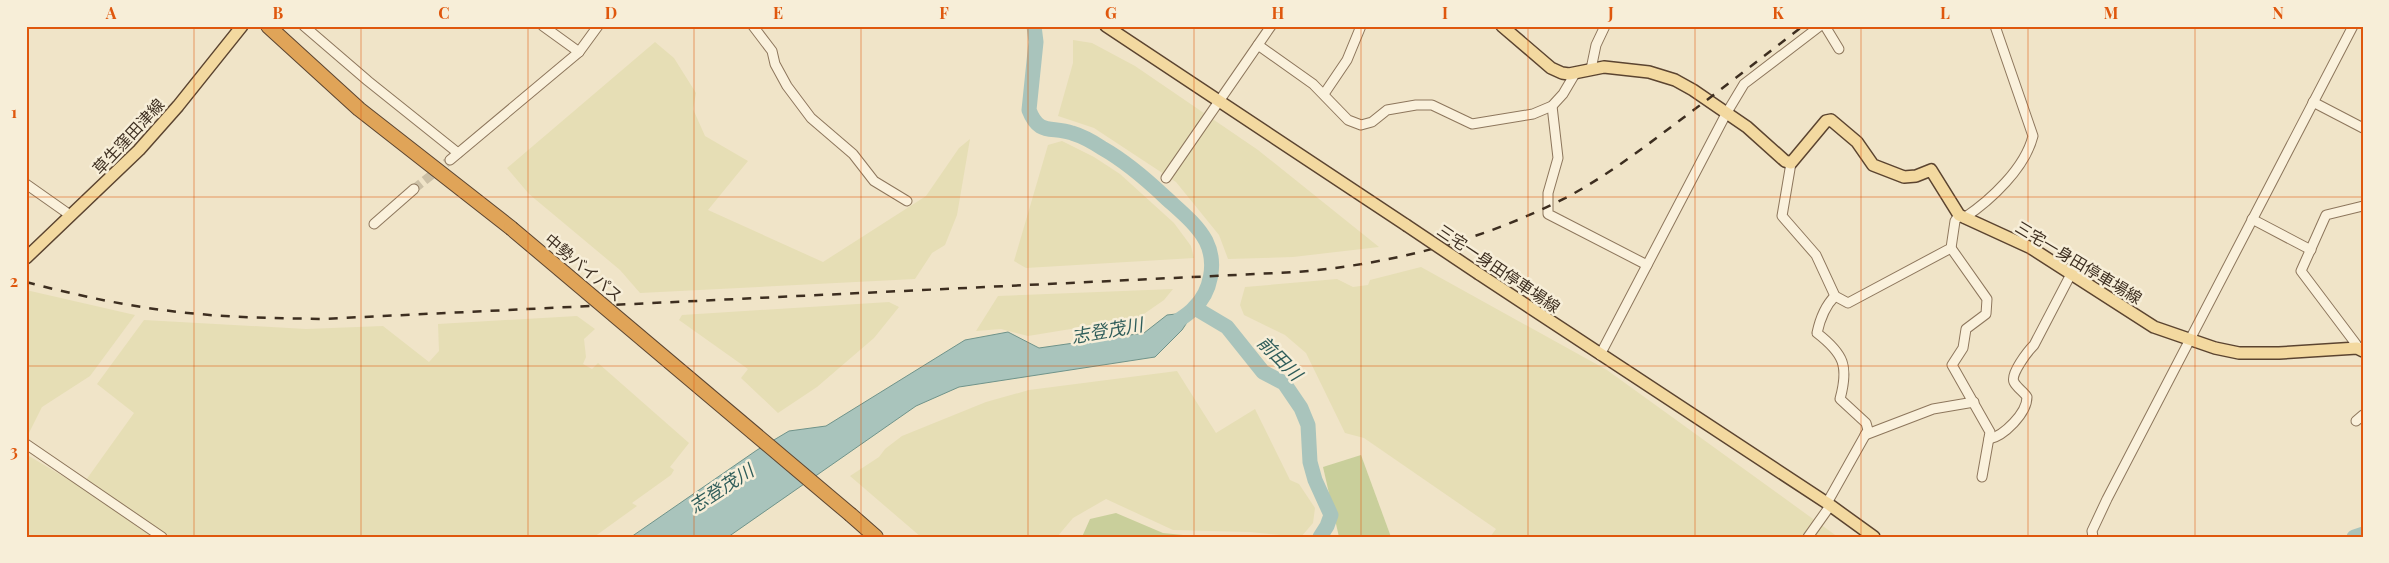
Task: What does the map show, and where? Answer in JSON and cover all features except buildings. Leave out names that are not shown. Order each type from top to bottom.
[{"type":"highway","name":"中勢バイパス","points":[[268,26],[358,109],[511,228],[876,537]]},
{"type":"main road","name":"草生窪田津線","points":[[26,258],[139,150],[178,106],[242,26]]},
{"type":"main road","name":"三宅一身田停車場線","points":[[1106,26],[1600,355],[1828,504],[1874,537]]},
{"type":"main road","points":[[1502,26],[1556,71],[1569,74],[1604,67],[1633,69],[1665,76],[1694,90],[1747,127],[1785,161],[1791,163],[1826,121],[1832,120],[1857,142],[1873,165],[1904,177],[1916,176],[1931,170],[1962,216]]},
{"type":"main road","name":"三宅一身田停車場線","points":[[1962,216],[2031,248],[2154,327],[2239,353],[2361,349]]},
{"type":"street","points":[[304,26],[368,81],[458,153]]},
{"type":"street","points":[[543,26],[580,52]]},
{"type":"street","points":[[450,160],[580,52],[598,26]]},
{"type":"street","points":[[753,26],[772,51],[775,64],[787,86],[811,118],[853,154],[874,181],[907,201]]},
{"type":"street","points":[[1166,178],[1221,102],[1271,26]]},
{"type":"street","points":[[1324,94],[1347,60],[1361,26]]},
{"type":"street","points":[[1591,69],[1596,45],[1605,26]]},
{"type":"street","points":[[1600,355],[1726,114],[1744,84],[1820,26]]},
{"type":"street","points":[[1825,26],[1839,49]]},
{"type":"street","points":[[1982,477],[1990,432],[1952,365],[1963,348],[1966,330],[1986,314],[1987,298],[1951,248],[1956,221],[1991,198],[2008,180],[2033,136],[1995,26]]},
{"type":"street","points":[[2093,537],[2092,531],[2107,499],[2353,26]]},
{"type":"street","points":[[1258,45],[1324,94],[1344,117],[1361,125],[1372,122],[1387,110],[1410,106],[1432,105],[1472,124],[1533,114],[1552,106],[1563,94],[1576,72]]},
{"type":"street","points":[[2313,102],[2363,128]]},
{"type":"street","points":[[1552,106],[1558,158],[1548,193],[1548,214],[1647,265]]},
{"type":"street","points":[[1791,163],[1782,216],[1816,255],[1835,296],[1848,302],[1951,248]]},
{"type":"street","points":[[26,184],[70,215]]},
{"type":"street","points":[[374,224],[414,189]]},
{"type":"street","points":[[2361,349],[2301,271],[2326,215],[2363,206]]},
{"type":"street","points":[[2252,219],[2310,250]]},
{"type":"street","points":[[1989,439],[2009,429],[2027,403],[2028,398],[2016,384],[2014,376],[2026,352],[2034,345],[2071,274]]},
{"type":"street","points":[[1808,537],[1868,430],[1866,423],[1840,399],[1846,373],[1834,346],[1817,333],[1820,320],[1830,301],[1835,296]]},
{"type":"street","points":[[1865,435],[1933,410],[1974,402]]},
{"type":"street","points":[[27,447],[162,537]]},
{"type":"shaded area","points":[[1073,40],[1092,43],[1135,66],[1258,150],[1379,247],[1293,257],[1228,259],[1219,235],[1176,182],[1094,128],[1058,116],[1073,63]]},
{"type":"shaded area","points":[[655,42],[674,58],[696,93],[693,109],[705,136],[748,161],[708,210],[823,262],[926,196],[959,148],[970,139],[957,215],[945,245],[932,253],[915,279],[640,293],[620,270],[529,194],[507,168]]},
{"type":"shaded area","points":[[1062,141],[1094,157],[1120,174],[1174,223],[1191,246],[1194,258],[1026,268],[1014,261],[1048,145]]},
{"type":"shaded area","points":[[1421,267],[1607,370],[1838,537],[1490,537],[1496,529],[1364,438],[1345,433],[1306,353],[1285,335],[1244,315],[1240,305],[1245,287],[1337,279],[1353,287],[1368,285],[1370,280]]},
{"type":"shaded area","points":[[1173,289],[1164,300],[1138,318],[1028,336],[1001,329],[976,331],[998,296]]},
{"type":"shaded area","points":[[26,290],[135,315],[90,376],[42,407],[26,439]]},
{"type":"shaded area","points":[[889,302],[899,307],[874,338],[817,387],[778,413],[741,378],[748,369],[679,320],[682,315]]},
{"type":"shaded area","points":[[577,316],[595,329],[584,339],[586,357],[583,364],[592,369],[598,363],[689,443],[670,467],[674,470],[671,475],[632,503],[637,506],[594,537],[26,537],[26,460],[29,456],[81,487],[134,413],[97,384],[144,320],[306,329],[383,326],[429,362],[439,351],[438,324]]},
{"type":"shaded area","points":[[1177,371],[1216,433],[1255,409],[1290,480],[1299,484],[1315,508],[1313,523],[1301,537],[1250,532],[1173,530],[1106,499],[1073,518],[1057,537],[921,537],[850,476],[879,457],[885,449],[902,436],[986,402],[1029,390]]},
{"type":"green space","points":[[1361,455],[1391,537],[1339,537],[1323,467]]},
{"type":"green space","points":[[1116,513],[1163,533],[1203,537],[1082,537],[1090,519]]},
{"type":"water","points":[[1194,312],[1182,330],[1155,357],[959,387],[916,406],[728,537],[631,537],[757,450],[789,431],[826,426],[965,340],[1008,332],[1039,348],[1144,333],[1167,315]]},
{"type":"waterway","name":"志登茂川","points":[[1034,26],[1036,42],[1029,110],[1037,124],[1046,129],[1065,131],[1080,136],[1119,159],[1143,177],[1182,212],[1206,241],[1212,268],[1205,294],[1194,308],[1173,324]]},
{"type":"waterway","name":"前田川","points":[[1195,308],[1227,327],[1263,372],[1284,383],[1301,408],[1308,425],[1310,462],[1315,480],[1331,515],[1320,537]]},
{"type":"waterway","name":"前田川","points":[[2354,537],[2363,534]]},
{"type":"tunnel","points":[[414,189],[450,160]]},
{"type":"railway","points":[[26,282],[112,302],[177,312],[260,318],[321,319],[1297,272],[1368,263],[1403,256],[1472,237],[1505,225],[1571,195],[1642,148],[1803,26]]}]
